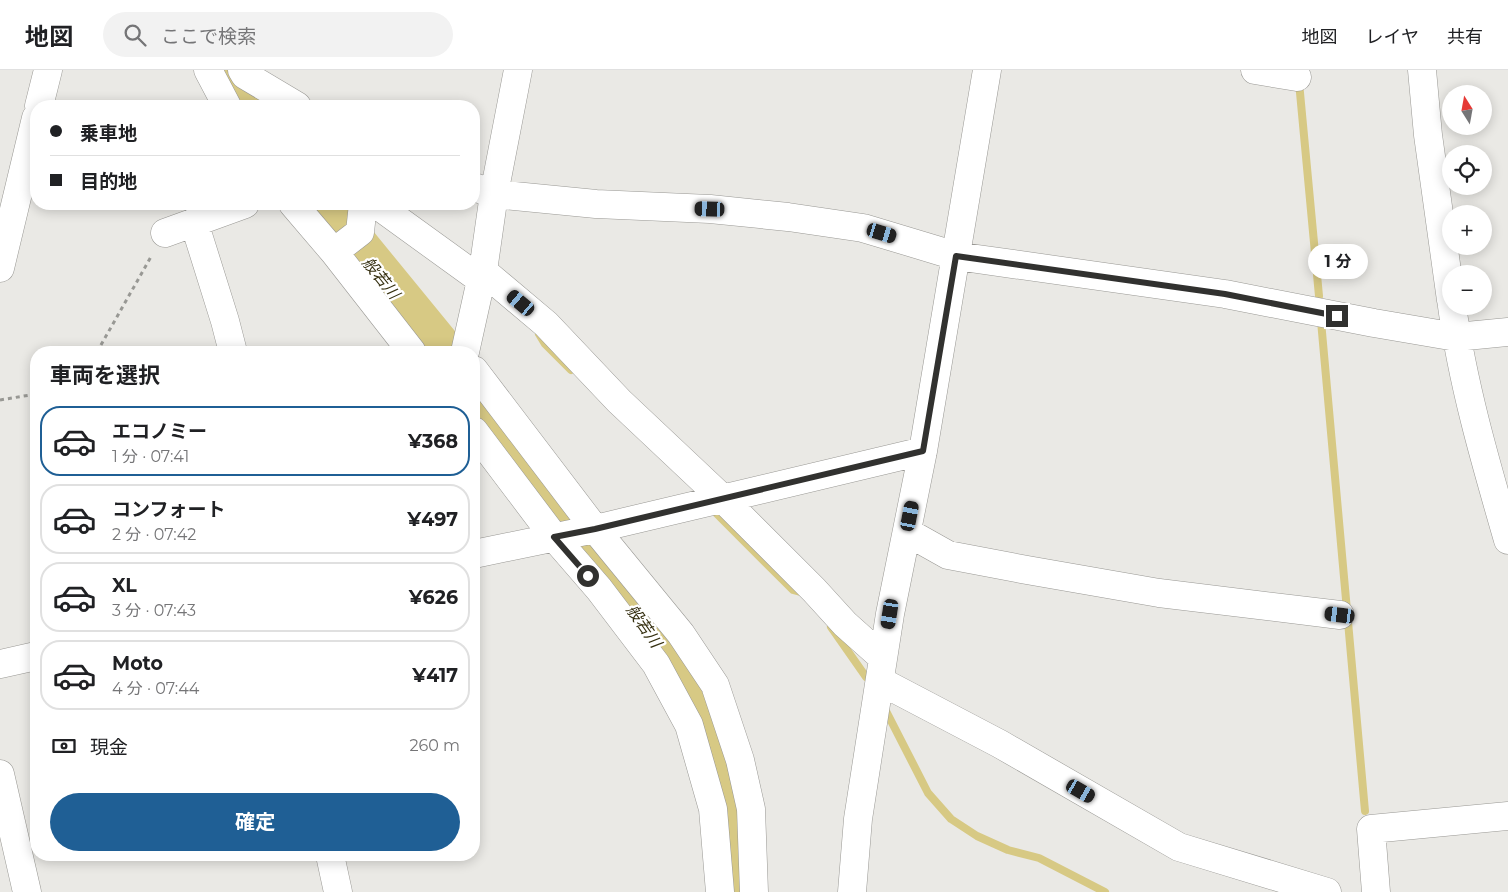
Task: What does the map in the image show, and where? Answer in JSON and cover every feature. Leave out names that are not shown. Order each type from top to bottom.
[{"type":"street","points":[[40,100],[48,70]]},
{"type":"street","points":[[208,70],[224,100]]},
{"type":"street","points":[[242,70],[245,75],[287,100]]},
{"type":"street","points":[[466,346],[482,276],[484,191],[518,70]]},
{"type":"street","points":[[852,892],[858,819],[881,670],[923,451],[987,70]]},
{"type":"street","points":[[1255,70],[1297,77]]},
{"type":"street","points":[[1422,70],[1428,135],[1446,265]]},
{"type":"street","points":[[0,268],[30,143]]},
{"type":"street","points":[[484,191],[596,204],[710,209],[788,217],[863,228],[956,256],[1225,294],[1374,323],[1456,336],[1508,332]]},
{"type":"street","points":[[165,233],[228,210]]},
{"type":"street","points":[[301,210],[345,244],[408,346]]},
{"type":"street","points":[[345,244],[360,210]]},
{"type":"street","points":[[385,210],[482,276],[546,324],[619,401],[722,498],[814,590],[845,624],[881,670],[1000,744],[1179,847],[1327,892]]},
{"type":"street","points":[[194,222],[225,321],[231,346]]},
{"type":"street","points":[[1453,315],[1456,336],[1486,463],[1508,540]]},
{"type":"street","points":[[480,380],[575,533],[600,589],[656,664],[689,725],[713,809],[729,891]]},
{"type":"street","points":[[480,437],[575,533],[681,634],[715,685],[740,760],[751,808],[729,891]]},
{"type":"street","points":[[480,553],[575,533],[923,451]]},
{"type":"street","points":[[907,532],[948,555],[1159,593],[1340,615]]},
{"type":"street","points":[[0,664],[30,657]]},
{"type":"street","points":[[0,774],[27,892]]},
{"type":"street","points":[[1376,892],[1371,829],[1508,816]]},
{"type":"street","points":[[331,861],[338,892]]},
{"type":"path","points":[[100,346],[165,233]]},
{"type":"path","points":[[0,400],[30,395]]},
{"type":"waterway","name":"般若川","points":[[229,70],[244,100]]},
{"type":"waterway","points":[[1299,82],[1319,296]]},
{"type":"waterway","name":"般若川","points":[[325,210],[436,346]]},
{"type":"waterway","points":[[1321,321],[1365,811]]},
{"type":"waterway","points":[[539,334],[545,344],[571,370]]},
{"type":"waterway","name":"般若川","points":[[480,401],[553,496],[680,673],[697,703],[716,751],[725,784],[732,824],[738,892]]},
{"type":"waterway","points":[[716,513],[793,590],[804,593]]},
{"type":"waterway","points":[[831,627],[866,677]]},
{"type":"waterway","points":[[886,711],[928,793],[951,819],[977,836],[1008,850],[1039,858],[1105,892]]},
{"type":"route","points":[[588,576],[554,537],[595,529],[923,451],[956,256],[1225,294],[1337,316]]}]
